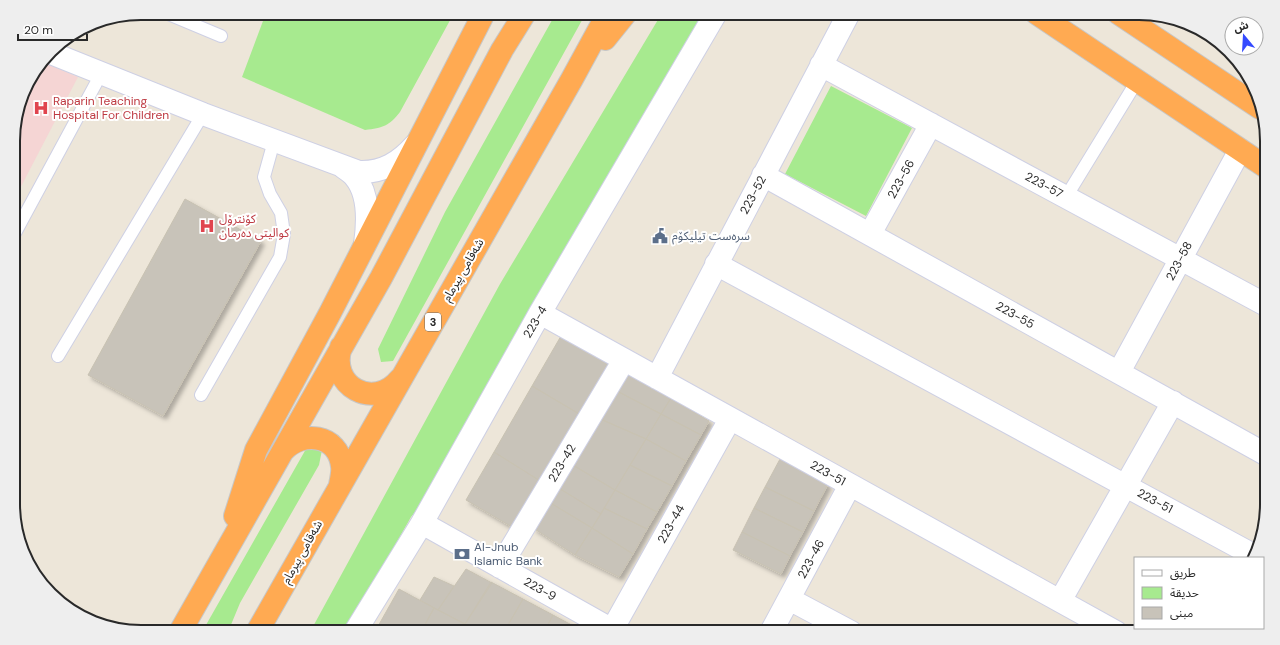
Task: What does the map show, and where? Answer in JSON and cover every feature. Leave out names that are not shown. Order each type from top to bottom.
[{"type":"highway","points":[[220,562],[256,450],[365,244],[480,20]]},
{"type":"highway","points":[[184,625],[343,342],[381,278],[502,50],[521,20]]},
{"type":"highway","name":"شەقامی پیرمام","points":[[261,625],[604,20]]},
{"type":"highway","points":[[572,79],[620,20]]},
{"type":"highway","points":[[1046,20],[1260,163]]},
{"type":"highway","points":[[1128,20],[1254,104]]},
{"type":"highway","points":[[343,342],[339,355],[339,366],[345,381],[353,388],[368,394],[378,393],[389,389],[402,376]]},
{"type":"highway","points":[[282,451],[297,439],[308,437],[323,440],[332,446],[341,460],[342,470],[340,486]]},
{"type":"street","name":"223-4","points":[[360,625],[422,523],[540,313],[712,20]]},
{"type":"street","name":"223-52","points":[[656,378],[845,20]]},
{"type":"street","points":[[56,54],[101,74],[203,114],[359,172],[369,172],[389,167],[404,157],[416,145]]},
{"type":"street","name":"223-57","points":[[821,65],[1260,302]]},
{"type":"street","name":"223-56","points":[[870,234],[931,124]]},
{"type":"street","name":"223-58","points":[[1119,372],[1240,150]]},
{"type":"street","points":[[343,167],[355,176],[361,187],[368,224],[365,244]]},
{"type":"street","name":"223-55","points":[[763,175],[1260,450]]},
{"type":"street","name":"223-51","points":[[716,264],[1250,553]]},
{"type":"street","name":"223-51","points":[[540,313],[1060,601],[1091,625]]},
{"type":"street","name":"223-42","points":[[500,567],[624,360]]},
{"type":"street","points":[[1060,601],[1172,402]]},
{"type":"street","name":"223-44","points":[[617,625],[730,419]]},
{"type":"street","name":"223-46","points":[[775,625],[850,485]]},
{"type":"street","name":"223-9","points":[[422,523],[603,625]]},
{"type":"street","points":[[789,600],[837,625]]},
{"type":"lane","points":[[183,20],[221,36]]},
{"type":"lane","points":[[20,224],[101,74]]},
{"type":"lane","points":[[1066,197],[1137,81]]},
{"type":"lane","points":[[58,356],[203,114]]},
{"type":"lane","points":[[201,395],[280,257],[284,234],[281,213],[270,194],[264,177],[274,141]]},
{"type":"shaded area","name":"Raparin Teaching Hospital For Children","points":[[48,64],[78,77],[20,189],[21,125],[29,95],[36,80]]},
{"type":"green space","points":[[263,20],[450,20],[400,112],[385,126],[365,130],[242,77]]},
{"type":"green space","points":[[552,20],[582,20],[393,361],[381,362],[378,349],[445,212]]},
{"type":"green space","points":[[658,20],[706,20],[433,490],[411,517],[350,625],[314,625],[500,284]]},
{"type":"green space","points":[[831,86],[912,128],[866,216],[785,174]]},
{"type":"green space","points":[[315,446],[322,450],[319,465],[240,603],[231,625],[206,625],[306,449]]},
{"type":"building","points":[[185,199],[261,241],[163,416],[88,375]]},
{"type":"building","points":[[561,336],[617,368],[586,418],[532,386]]},
{"type":"building","points":[[626,372],[671,398],[661,414],[615,390]]},
{"type":"building","points":[[532,386],[586,418],[545,484],[494,452]]},
{"type":"building","points":[[615,390],[661,414],[646,439],[598,418]]},
{"type":"building","points":[[671,398],[709,421],[701,435],[661,414]]},
{"type":"building","points":[[661,414],[701,435],[686,461],[646,439]]},
{"type":"building","points":[[598,418],[646,439],[615,490],[571,464]]},
{"type":"building","points":[[646,439],[686,461],[672,486],[630,465]]},
{"type":"building","points":[[494,452],[545,484],[517,530],[466,500]]},
{"type":"building","points":[[780,459],[828,484],[814,511],[765,487]]},
{"type":"building","points":[[571,464],[615,490],[601,514],[557,487]]},
{"type":"building","points":[[630,465],[672,486],[657,512],[615,490]]},
{"type":"building","points":[[557,487],[601,514],[592,528],[549,502]]},
{"type":"building","points":[[765,487],[814,511],[803,532],[754,508]]},
{"type":"building","points":[[615,490],[657,512],[647,529],[604,508]]},
{"type":"building","points":[[549,502],[592,528],[575,555],[533,528]]},
{"type":"building","points":[[604,508],[647,529],[633,554],[592,528]]},
{"type":"building","points":[[754,508],[803,532],[790,556],[742,532]]},
{"type":"building","points":[[592,528],[633,554],[619,577],[575,555]]},
{"type":"building","points":[[742,532],[790,556],[781,574],[733,550]]},
{"type":"building","points":[[466,569],[492,583],[465,624],[438,610]]},
{"type":"building","points":[[434,577],[454,586],[438,610],[420,600]]},
{"type":"building","points":[[491,582],[523,599],[508,625],[465,624]]},
{"type":"building","points":[[399,589],[434,608],[425,625],[379,625]]},
{"type":"building","points":[[523,599],[553,615],[548,625],[508,625]]},
{"type":"building","points":[[434,608],[465,624],[464,625],[425,625]]},
{"type":"building","points":[[553,615],[572,625],[548,625]]},
{"type":"place","name":"Raparin Teaching Hospital For Children","points":[[41,108]]},
{"type":"place","name":"کۆنترۆل کوالیتی دەرمان","points":[[207,226]]},
{"type":"place","name":"سره‌ست تیلیکۆم","points":[[660,236]]},
{"type":"place","name":"Al-Jnub Islamic Bank","points":[[462,554]]}]
